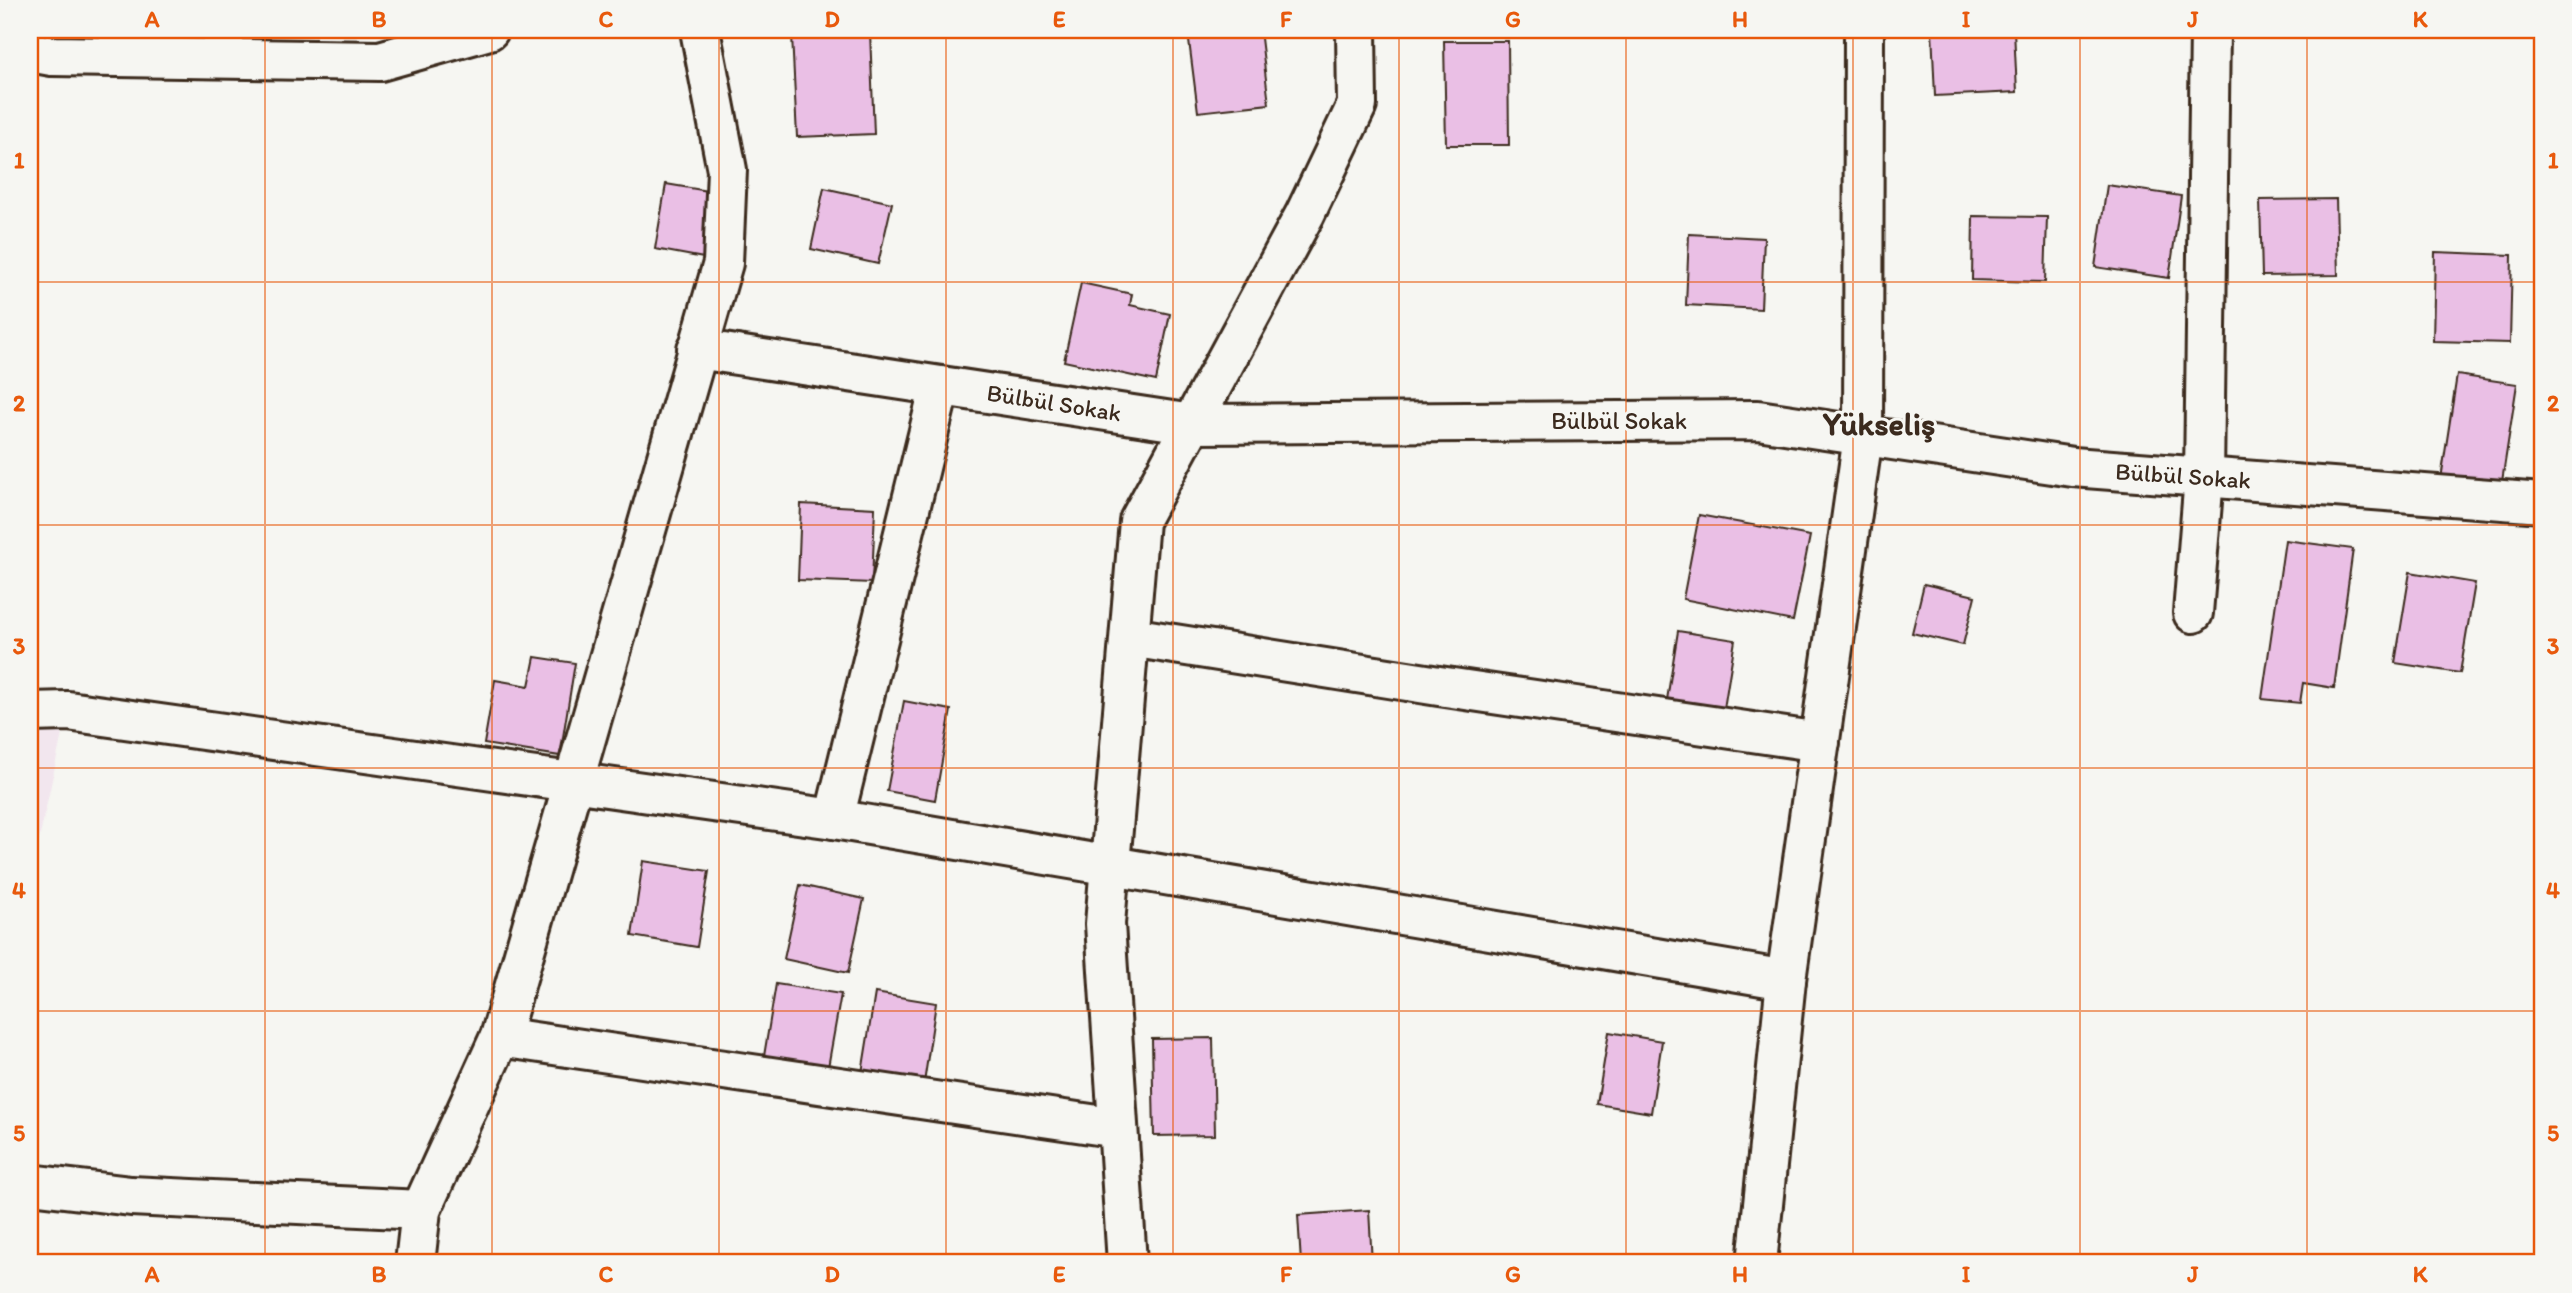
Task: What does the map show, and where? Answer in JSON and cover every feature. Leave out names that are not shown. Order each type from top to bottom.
[{"type":"street","points":[[30,52],[52,56],[380,61],[489,30]]},
{"type":"street","points":[[415,1263],[421,1210],[500,1037],[571,782],[723,263],[727,170],[700,30]]},
{"type":"street","points":[[1127,1263],[1105,925],[1139,521],[1305,214],[1357,105],[1356,30]]},
{"type":"street","points":[[1757,1263],[1786,980],[1863,436],[1864,30]]},
{"type":"street","points":[[2193,614],[2204,477],[2210,30]]},
{"type":"street","name":"Bülbül Sokak","points":[[697,349],[1192,424],[1758,420],[2073,467],[2542,503]]},
{"type":"street","points":[[834,819],[940,386]]},
{"type":"street","points":[[1130,637],[1820,742]]},
{"type":"street","points":[[30,712],[68,711],[834,819],[1786,980]]},
{"type":"street","points":[[500,1037],[1118,1128]]},
{"type":"street","points":[[30,1184],[131,1196],[421,1210]]},
{"type":"shaded area","points":[[30,720],[64,725],[30,881]]},
{"type":"building","points":[[1260,30],[1269,104],[1198,112],[1188,33]]},
{"type":"building","points":[[1932,30],[2014,30],[2017,92],[1935,96]]},
{"type":"building","points":[[870,32],[874,134],[797,137],[792,35]]},
{"type":"building","points":[[1444,41],[1508,41],[1509,145],[1446,145]]},
{"type":"building","points":[[666,184],[720,193],[709,259],[655,249]]},
{"type":"building","points":[[2107,185],[2181,196],[2169,278],[2095,267]]},
{"type":"building","points":[[824,188],[892,203],[878,264],[811,249]]},
{"type":"building","points":[[2336,199],[2338,275],[2262,276],[2260,200]]},
{"type":"building","points":[[1973,216],[2047,217],[2045,282],[1972,280]]},
{"type":"building","points":[[1689,234],[1764,238],[1761,309],[1686,305]]},
{"type":"building","points":[[2435,252],[2512,255],[2510,343],[2433,341]]},
{"type":"building","points":[[1081,283],[1132,294],[1130,305],[1170,314],[1156,381],[1064,361]]},
{"type":"building","points":[[2457,375],[2517,384],[2501,488],[2441,479]]},
{"type":"building","points":[[801,504],[875,508],[872,583],[798,580]]},
{"type":"building","points":[[1699,515],[1810,536],[1793,621],[1683,599]]},
{"type":"building","points":[[2285,540],[2353,549],[2334,688],[2303,683],[2300,703],[2262,699]]},
{"type":"building","points":[[2410,572],[2475,583],[2460,673],[2395,663]]},
{"type":"building","points":[[1924,584],[1975,596],[1963,645],[1912,633]]},
{"type":"building","points":[[1678,631],[1735,640],[1723,715],[1666,706]]},
{"type":"building","points":[[535,657],[575,663],[560,756],[484,744],[495,680],[529,686]]},
{"type":"building","points":[[904,701],[951,710],[935,800],[887,791]]},
{"type":"building","points":[[643,861],[709,871],[697,947],[632,936]]},
{"type":"building","points":[[800,885],[864,899],[848,973],[784,959]]},
{"type":"building","points":[[776,984],[841,994],[827,1073],[763,1062]]},
{"type":"building","points":[[875,993],[936,1003],[924,1083],[862,1073]]},
{"type":"building","points":[[1609,1032],[1662,1041],[1651,1113],[1597,1104]]},
{"type":"building","points":[[1213,1038],[1215,1135],[1154,1136],[1152,1039]]},
{"type":"building","points":[[1369,1210],[1372,1263],[1301,1263],[1298,1215]]},
{"type":"district","name":"Yükseliş","points":[[1879,424]]}]
